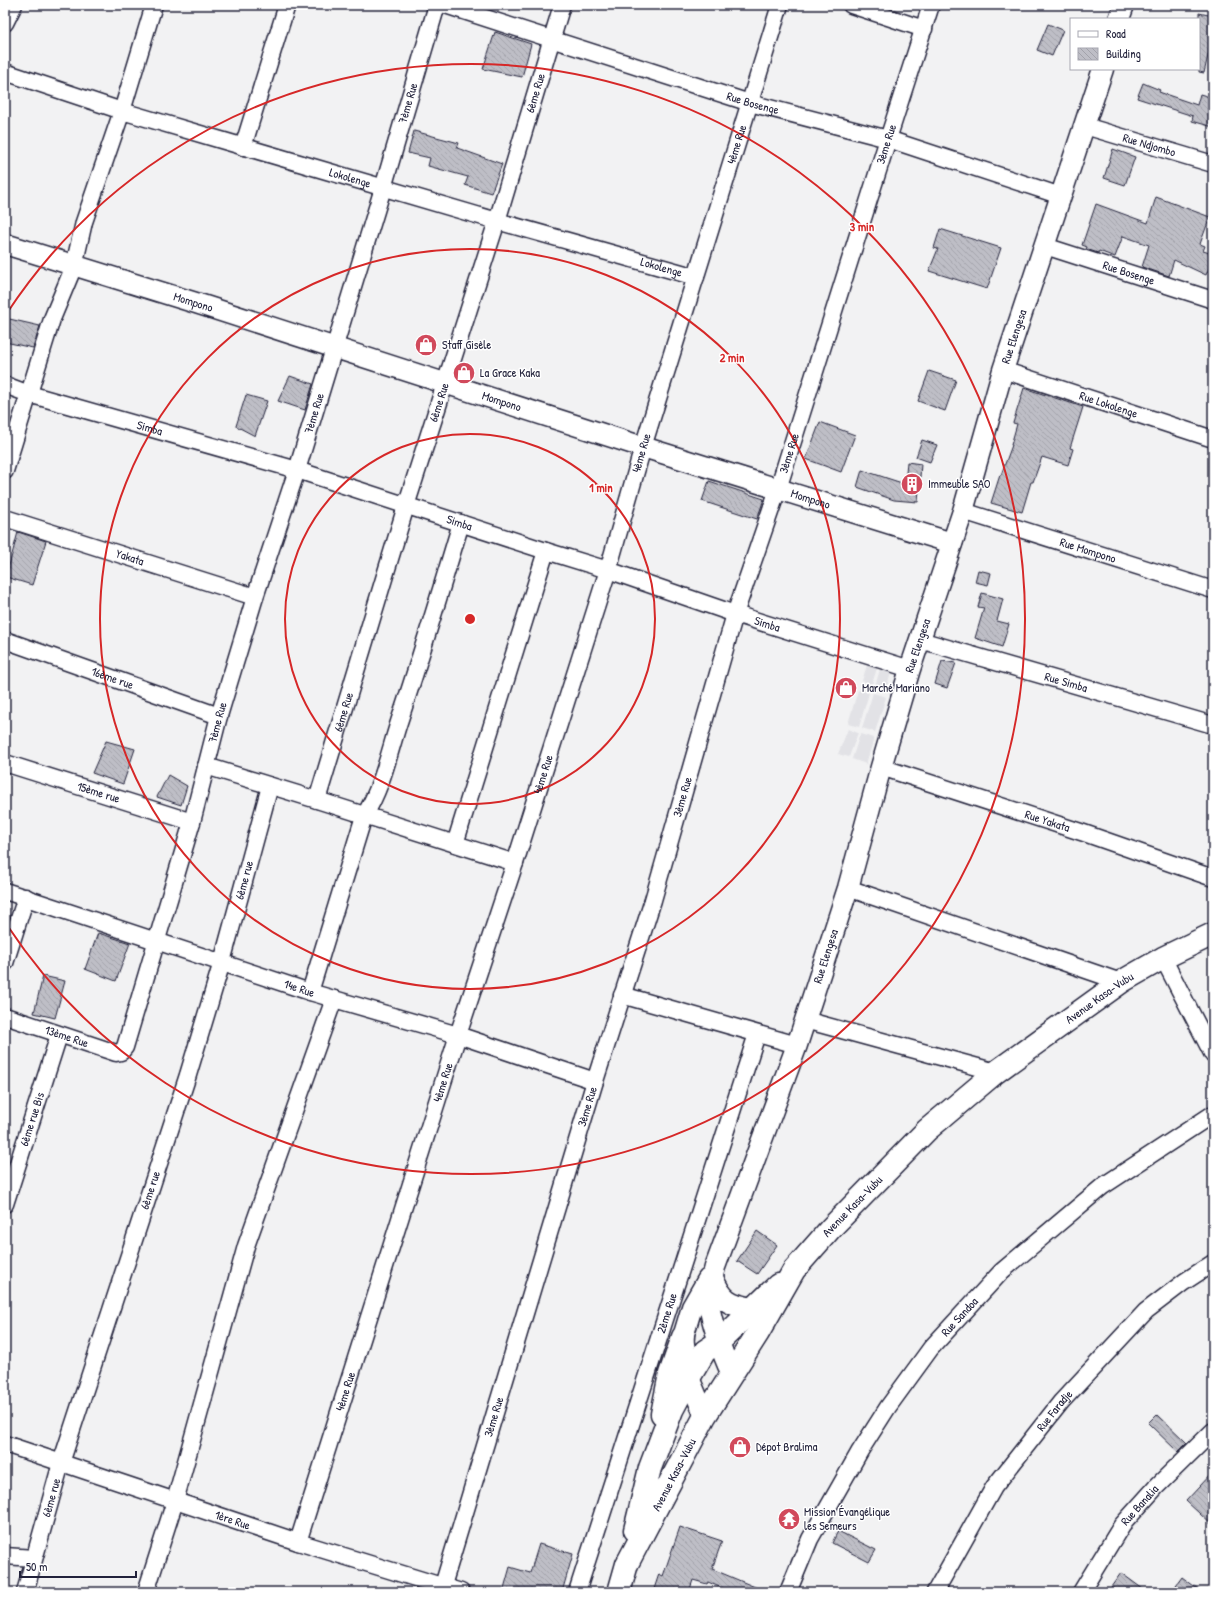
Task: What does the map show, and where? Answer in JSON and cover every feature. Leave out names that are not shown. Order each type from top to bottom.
[{"type":"main road","name":"Avenue Kasa-Vubu","points":[[620,1592],[628,1564],[705,1416],[731,1372],[758,1333],[794,1270],[831,1228],[927,1130],[996,1072],[1120,982],[1163,958],[1213,934]]},
{"type":"main road","points":[[628,1564],[654,1455],[672,1410],[689,1378],[706,1351],[720,1341],[794,1270]]},
{"type":"main road","points":[[713,1272],[717,1289],[729,1302],[737,1306],[753,1309]]},
{"type":"main road","points":[[654,1455],[670,1374],[683,1336]]},
{"type":"street","points":[[5,23],[14,5]]},
{"type":"street","points":[[5,471],[52,319],[74,266],[84,222],[122,111],[154,5]]},
{"type":"street","points":[[244,147],[287,5]]},
{"type":"street","name":"7ème Rue","points":[[126,1047],[192,822],[219,716],[255,597],[297,470],[437,5]]},
{"type":"street","name":"Rue Bosenge","points":[[445,5],[750,103],[888,139],[1060,196]]},
{"type":"street","name":"6ème Rue","points":[[317,800],[406,506],[444,383],[497,221],[562,5]]},
{"type":"street","name":"4ème Rue","points":[[298,1542],[458,1036],[515,864],[608,570],[643,447],[780,5]]},
{"type":"street","points":[[852,5],[924,29]]},
{"type":"street","name":"3ème Rue","points":[[442,1589],[595,1081],[653,900],[735,614],[778,489],[931,5]]},
{"type":"street","points":[[1119,18],[1124,5]]},
{"type":"street","name":"Rue Elengesa","points":[[713,1272],[797,1045],[848,888],[881,767],[910,669],[962,511],[1003,370],[1103,70]]},
{"type":"street","name":"Lokolenge","points":[[5,72],[122,111],[497,221],[696,277]]},
{"type":"street","name":"Rue Ndjombo","points":[[1085,126],[1213,164]]},
{"type":"street","name":"Mompono","points":[[5,244],[196,303],[643,447],[952,543]]},
{"type":"street","name":"Rue Bosenge","points":[[1045,246],[1213,300]]},
{"type":"street","name":"Rue Lokolenge","points":[[1003,370],[1213,439]]},
{"type":"street","name":"Simba","points":[[5,385],[29,394],[297,470],[546,552],[608,570],[735,614],[910,669]]},
{"type":"street","name":"Rue Mompono","points":[[962,511],[1213,590]]},
{"type":"street","name":"Yakata","points":[[5,518],[255,597]]},
{"type":"street","points":[[310,992],[364,816],[371,805],[381,779],[417,668],[461,523]]},
{"type":"street","points":[[455,844],[546,552]]},
{"type":"street","name":"16ème rue","points":[[5,640],[219,716]]},
{"type":"street","name":"Rue Simba","points":[[920,640],[1213,725]]},
{"type":"street","name":"15ème rue","points":[[5,762],[192,822]]},
{"type":"street","points":[[206,766],[515,864]]},
{"type":"street","name":"Rue Yakata","points":[[881,767],[1084,833],[1213,878]]},
{"type":"street","name":"6ème rue","points":[[25,1592],[61,1463],[188,1075],[222,962],[270,786]]},
{"type":"street","points":[[848,888],[1120,982]]},
{"type":"street","name":"14e Rue","points":[[5,890],[310,992],[458,1036],[595,1081]]},
{"type":"street","points":[[5,963],[26,897]]},
{"type":"street","points":[[1163,958],[1213,1055]]},
{"type":"street","points":[[622,995],[797,1045]]},
{"type":"street","points":[[146,1592],[175,1501],[246,1246],[334,999]]},
{"type":"street","name":"13ème Rue","points":[[5,1016],[116,1053],[121,1052],[126,1047]]},
{"type":"street","points":[[805,1020],[996,1072]]},
{"type":"street","name":"2ème Rue","points":[[576,1592],[757,1034]]},
{"type":"street","name":"6ème rue Bis","points":[[5,1204],[59,1035]]},
{"type":"street","name":"Rue Sandoa","points":[[788,1592],[810,1539],[860,1450],[888,1407],[931,1348],[1002,1271],[1103,1186],[1213,1114]]},
{"type":"street","name":"Rue Faradje","points":[[935,1592],[994,1487],[1061,1402],[1146,1311],[1184,1282],[1213,1263]]},
{"type":"street","points":[[705,1416],[689,1378],[683,1336],[692,1307],[713,1272]]},
{"type":"street","points":[[713,1272],[709,1306],[731,1372]]},
{"type":"street","name":"Rue Banalia","points":[[1081,1592],[1122,1525],[1157,1486],[1213,1431]]},
{"type":"street","name":"1ère Rue","points":[[5,1444],[442,1589],[461,1592]]},
{"type":"street","points":[[5,1556],[34,1558]]},
{"type":"shaded area","points":[[868,662],[878,665],[872,684],[862,681]]},
{"type":"shaded area","points":[[881,666],[892,670],[886,689],[875,686]]},
{"type":"shaded area","points":[[858,690],[869,693],[859,727],[848,724]]},
{"type":"shaded area","points":[[873,693],[886,697],[875,732],[862,728]]},
{"type":"shaded area","points":[[848,729],[858,733],[849,757],[838,754]]},
{"type":"shaded area","points":[[860,734],[874,738],[866,764],[852,759]]},
{"type":"building","points":[[1199,13],[1213,16],[1213,34],[1204,73],[1199,72]]},
{"type":"building","points":[[1048,24],[1063,30],[1052,56],[1037,50]]},
{"type":"building","points":[[495,32],[531,44],[522,77],[483,69]]},
{"type":"building","points":[[1143,83],[1160,90],[1159,92],[1197,105],[1200,94],[1213,98],[1213,127],[1192,121],[1193,116],[1137,98]]},
{"type":"building","points":[[414,131],[459,143],[457,148],[502,164],[491,193],[465,185],[468,177],[428,166],[430,158],[408,153]]},
{"type":"building","points":[[1113,149],[1135,157],[1125,185],[1104,178]]},
{"type":"building","points":[[1156,197],[1210,217],[1200,244],[1205,246],[1203,251],[1213,254],[1213,267],[1210,266],[1206,275],[1174,260],[1169,276],[1142,267],[1149,245],[1123,236],[1115,257],[1099,251],[1098,253],[1086,249],[1087,247],[1082,245],[1096,204],[1148,223]]},
{"type":"building","points":[[940,229],[1001,248],[987,289],[929,271],[938,249],[934,248]]},
{"type":"building","points":[[5,318],[40,326],[33,348],[5,342]]},
{"type":"building","points":[[929,371],[956,380],[945,411],[918,401]]},
{"type":"building","points":[[290,376],[313,384],[305,410],[278,401]]},
{"type":"building","points":[[1024,388],[1083,407],[1070,448],[1073,449],[1068,465],[1042,457],[1033,482],[1031,482],[1022,512],[991,503],[1012,445],[1017,424],[1013,423]]},
{"type":"building","points":[[246,395],[267,401],[255,436],[236,426]]},
{"type":"building","points":[[820,422],[855,435],[841,472],[806,459]]},
{"type":"building","points":[[922,440],[937,445],[930,462],[916,457]]},
{"type":"building","points":[[907,462],[921,464],[918,502],[894,500],[857,487],[862,470],[905,484]]},
{"type":"building","points":[[709,481],[764,499],[757,519],[702,501]]},
{"type":"building","points":[[18,532],[46,541],[32,585],[6,577]]},
{"type":"building","points":[[978,570],[991,573],[988,585],[975,582]]},
{"type":"building","points":[[982,593],[1003,599],[997,621],[1009,624],[1002,647],[975,638],[984,608],[978,607]]},
{"type":"building","points":[[942,661],[956,663],[947,688],[935,684]]},
{"type":"building","points":[[106,741],[135,749],[123,784],[92,773]]},
{"type":"building","points":[[168,775],[187,786],[181,805],[157,797]]},
{"type":"building","points":[[98,933],[130,943],[116,981],[85,969]]},
{"type":"building","points":[[43,976],[65,981],[55,1018],[34,1013]]},
{"type":"building","points":[[757,1231],[777,1245],[757,1274],[737,1261]]},
{"type":"building","points":[[1157,1414],[1187,1443],[1178,1452],[1148,1423]]},
{"type":"building","points":[[1213,1472],[1213,1526],[1186,1501]]},
{"type":"building","points":[[680,1527],[722,1541],[712,1569],[767,1592],[731,1592],[708,1582],[707,1584],[693,1580],[689,1592],[653,1592],[659,1574],[663,1576]]},
{"type":"building","points":[[838,1531],[876,1550],[869,1562],[832,1543]]},
{"type":"building","points":[[539,1544],[573,1554],[562,1592],[503,1592],[510,1567],[530,1573]]},
{"type":"building","points":[[1121,1573],[1147,1592],[1119,1592],[1111,1587]]},
{"type":"building","points":[[1182,1577],[1202,1592],[1171,1592]]},
{"type":"place","name":"Staff Gisèle","points":[[426,345]]},
{"type":"place","name":"La Grace Kaka","points":[[464,373]]},
{"type":"place","name":"Immeuble SAO","points":[[912,484]]},
{"type":"place","name":"Marché Mariano","points":[[846,688]]},
{"type":"place","name":"Dépot Bralima","points":[[740,1447]]},
{"type":"place","name":"Mission Évangélique les Semeurs","points":[[789,1519]]}]
